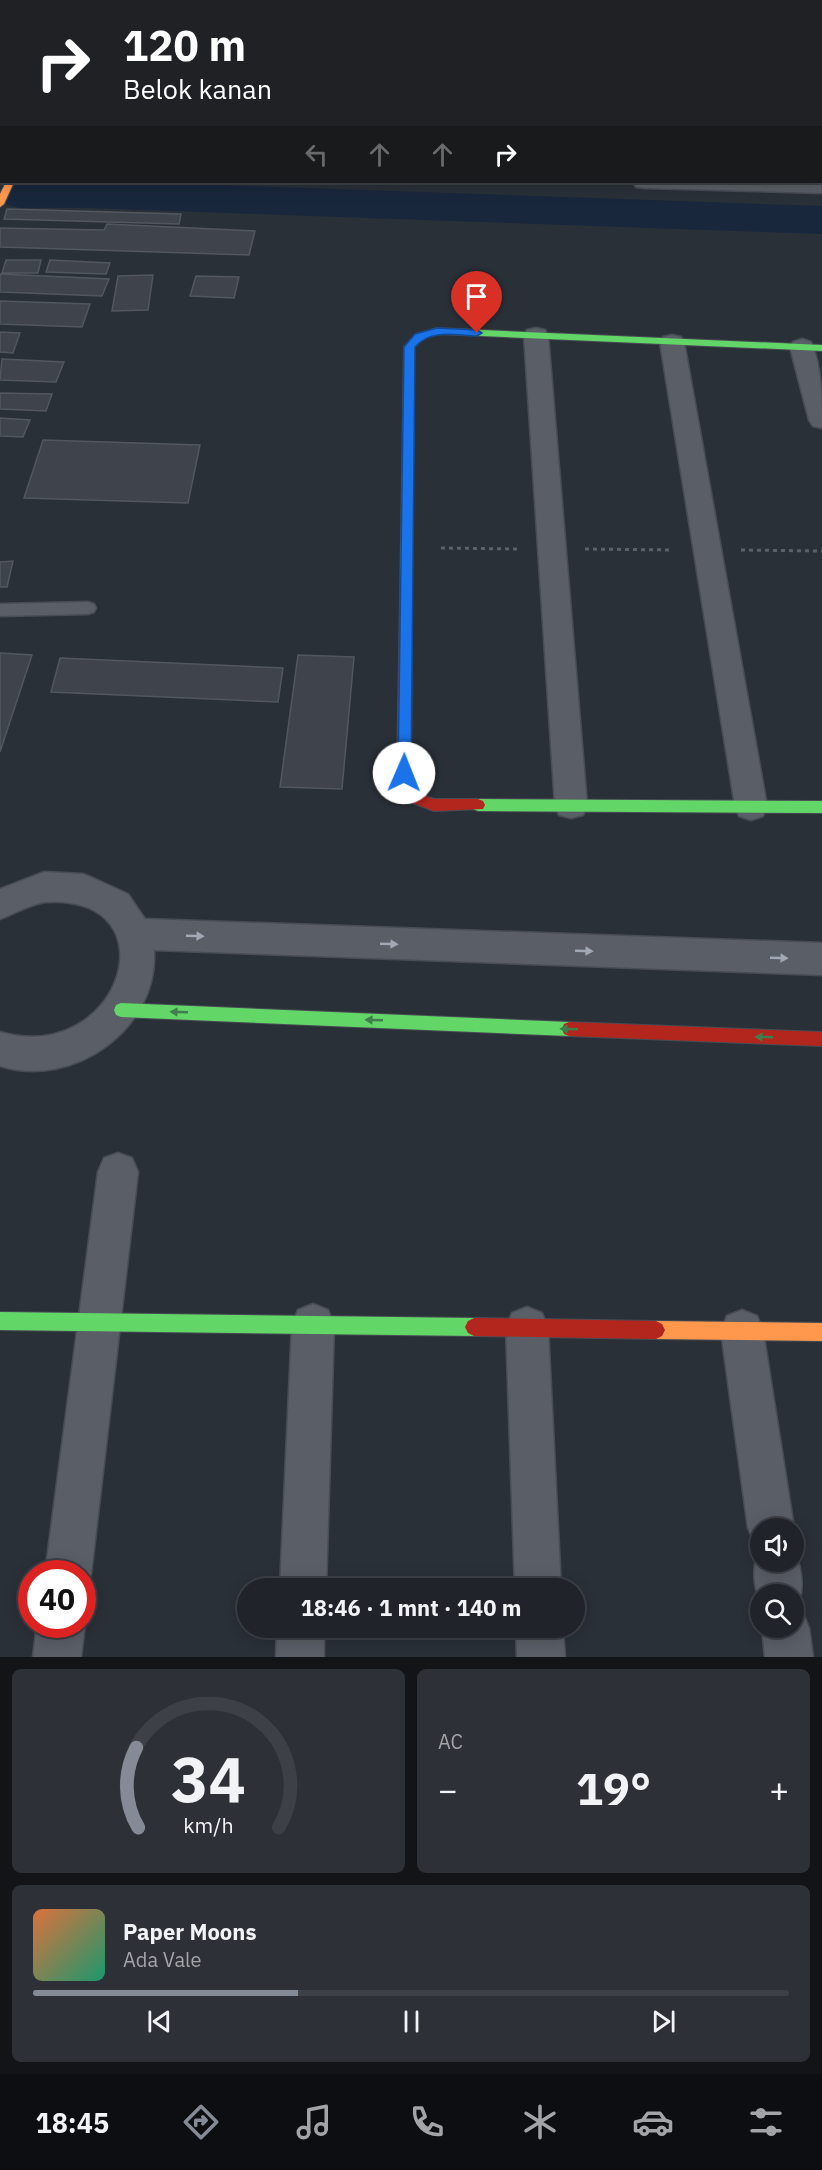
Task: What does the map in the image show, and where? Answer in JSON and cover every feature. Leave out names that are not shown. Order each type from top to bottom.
[{"type":"street","points":[[0,204],[10,183]]},
{"type":"street","points":[[680,183],[822,187]]},
{"type":"street","points":[[822,420],[812,348],[437,331],[419,336],[410,347],[404,773],[410,796],[434,805],[822,807]]},
{"type":"street","points":[[536,335],[571,806]]},
{"type":"street","points":[[672,342],[751,806]]},
{"type":"street","points":[[0,904],[44,887],[83,889],[116,905],[136,934],[138,972],[121,1010],[94,1036],[58,1052],[20,1055],[0,1049]]},
{"type":"street","points":[[136,934],[822,959]]},
{"type":"street","points":[[121,1010],[822,1039]]},
{"type":"street","points":[[70,1560],[118,1172]]},
{"type":"street","points":[[0,1322],[822,1332]]},
{"type":"street","points":[[303,1578],[313,1325]]},
{"type":"street","points":[[527,1328],[538,1578]]},
{"type":"street","points":[[742,1331],[770,1518]]},
{"type":"street","points":[[57,1657],[59,1638]]},
{"type":"street","points":[[300,1657],[301,1638]]},
{"type":"street","points":[[540,1638],[541,1657]]},
{"type":"street","points":[[786,1638],[789,1657]]},
{"type":"lane","points":[[0,610],[88,608]]},
{"type":"path","points":[[407,548],[822,551]]},
{"type":"building","points":[[7,209],[181,214],[179,224],[4,219]]},
{"type":"building","points":[[107,224],[255,231],[249,255],[0,247],[0,228],[104,230]]},
{"type":"building","points":[[6,260],[41,260],[38,273],[2,273]]},
{"type":"building","points":[[50,260],[110,263],[106,274],[46,272]]},
{"type":"building","points":[[0,274],[109,279],[102,296],[0,292]]},
{"type":"building","points":[[153,275],[148,310],[112,311],[118,276]]},
{"type":"building","points":[[196,276],[239,277],[234,298],[190,296]]},
{"type":"building","points":[[0,301],[90,304],[82,327],[0,324]]},
{"type":"building","points":[[0,332],[20,333],[13,353],[0,352]]},
{"type":"building","points":[[2,359],[64,362],[56,382],[0,380]]},
{"type":"building","points":[[0,393],[52,394],[46,411],[0,409]]},
{"type":"building","points":[[0,418],[30,420],[23,437],[0,436]]},
{"type":"building","points":[[43,440],[200,445],[188,503],[24,498]]},
{"type":"building","points":[[13,561],[7,587],[0,587],[0,562]]},
{"type":"building","points":[[0,653],[32,655],[0,752]]},
{"type":"building","points":[[298,655],[354,657],[342,789],[280,787]]},
{"type":"building","points":[[60,658],[283,668],[278,702],[51,692]]},
{"type":"waterway","points":[[20,194],[87,194],[822,220]]},
{"type":"traffic: fast","points":[[406,600],[409,347],[419,336],[437,331],[822,348]]},
{"type":"traffic: fast","points":[[478,805],[822,807]]},
{"type":"traffic: fast","points":[[121,1010],[569,1029]]},
{"type":"traffic: fast","points":[[0,1321],[474,1327]]},
{"type":"traffic: slow","points":[[0,204],[10,183]]},
{"type":"traffic: slow","points":[[656,1330],[822,1332]]},
{"type":"traffic: jam","points":[[406,600],[404,773],[410,796],[434,805],[478,805]]},
{"type":"traffic: jam","points":[[569,1029],[822,1039]]},
{"type":"traffic: jam","points":[[474,1327],[656,1330]]},
{"type":"route","points":[[404,773],[410,347],[419,336],[437,331],[477,333]]}]
